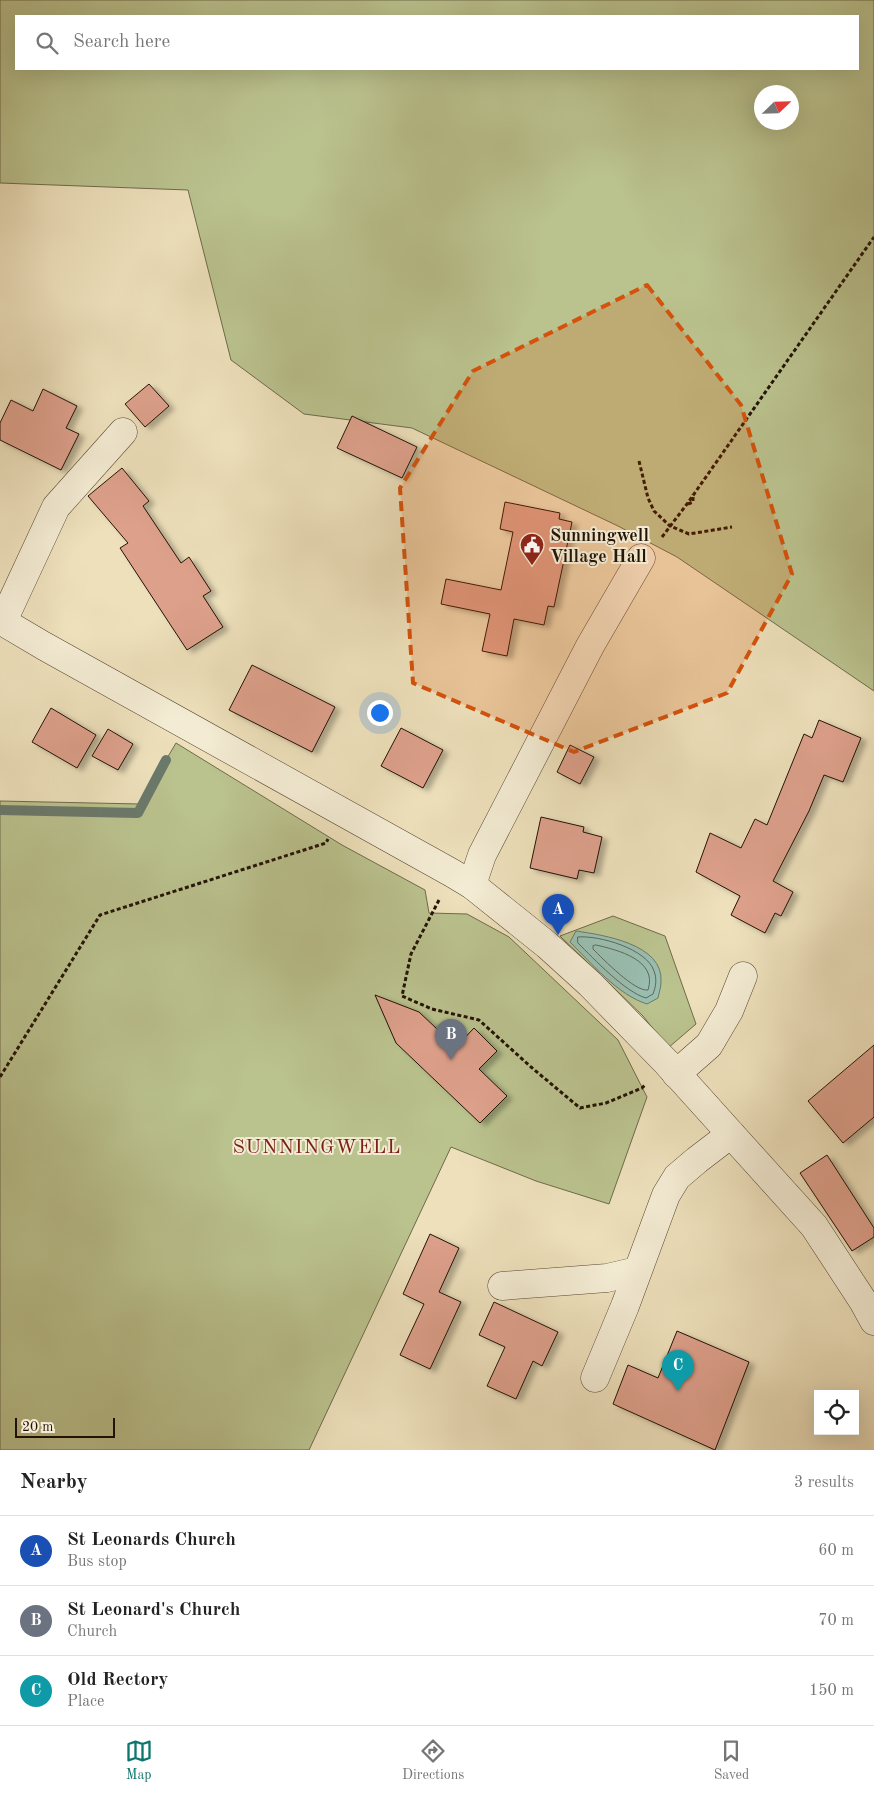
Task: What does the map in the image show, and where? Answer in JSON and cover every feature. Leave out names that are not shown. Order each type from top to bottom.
[{"type":"street","points":[[123,432],[56,507],[1,620],[44,646],[462,879],[561,958],[590,984],[672,1069],[814,1226],[870,1302]]},
{"type":"street","points":[[462,879],[482,855],[590,646],[651,549]]},
{"type":"street","points":[[672,1069],[709,1046],[729,1011],[743,976]]},
{"type":"street","points":[[595,1378],[625,1306],[636,1271],[666,1195],[677,1178],[731,1134]]},
{"type":"street","points":[[502,1286],[607,1278],[636,1271]]},
{"type":"path","points":[[651,549],[687,504],[874,237]]},
{"type":"path","points":[[638,461],[648,498],[654,511],[670,526],[689,534],[732,527]]},
{"type":"path","points":[[0,1077],[100,915],[326,842],[346,813]]},
{"type":"path","points":[[462,879],[411,954],[402,996],[432,1010],[479,1020],[580,1108],[606,1103],[642,1088],[672,1069]]},
{"type":"highlighted area","points":[[647,285],[741,405],[792,574],[727,693],[574,752],[413,683],[400,488],[473,371]]},
{"type":"green space","points":[[0,0],[874,0],[874,691],[677,557],[618,526],[412,428],[304,414],[231,360],[188,190],[0,183]]},
{"type":"green space","points":[[176,743],[342,845],[425,890],[429,913],[467,914],[509,937],[618,1040],[647,1097],[609,1204],[536,1181],[451,1147],[309,1450],[0,1450],[0,801],[140,804]]},
{"type":"green space","points":[[613,916],[665,936],[696,1024],[668,1048],[643,1016],[560,936]]},
{"type":"water","points":[[576,931],[616,939],[643,950],[653,959],[659,969],[661,982],[658,998],[647,1004],[636,1000],[615,986],[570,942]]},
{"type":"building","points":[[149,384],[169,406],[145,427],[125,404]]},
{"type":"building","points":[[43,389],[77,406],[66,428],[79,434],[61,470],[0,440],[0,423],[11,400],[33,411]]},
{"type":"building","points":[[352,416],[417,447],[402,478],[337,448]]},
{"type":"building","points":[[122,468],[149,501],[143,506],[181,563],[189,557],[211,591],[203,596],[223,627],[187,650],[120,548],[128,543],[88,496]]},
{"type":"building","name":"Sunningwell Village Hall","points":[[505,502],[560,513],[559,519],[572,522],[554,607],[548,606],[544,625],[514,619],[507,656],[482,651],[490,614],[441,604],[446,579],[501,590],[513,532],[500,529]]},
{"type":"building","points":[[252,665],[335,707],[312,752],[229,710]]},
{"type":"building","points":[[51,708],[96,735],[77,768],[32,742]]},
{"type":"building","points":[[819,720],[861,738],[843,782],[824,775],[809,811],[773,881],[793,892],[781,916],[775,913],[765,933],[731,915],[740,896],[696,872],[710,833],[741,848],[755,819],[767,825],[804,734],[812,738]]},
{"type":"building","points":[[401,728],[443,750],[423,788],[381,766]]},
{"type":"building","points":[[108,729],[133,744],[118,770],[92,756]]},
{"type":"building","points":[[570,745],[594,757],[580,784],[557,772]]},
{"type":"building","points":[[541,817],[584,827],[583,832],[602,837],[594,873],[579,870],[577,879],[530,868]]},
{"type":"building","points":[[375,995],[419,1012],[456,1047],[474,1028],[497,1051],[479,1069],[507,1096],[480,1123],[396,1043]]},
{"type":"building","points":[[874,1045],[874,1117],[843,1143],[808,1101]]},
{"type":"building","points":[[827,1155],[874,1228],[874,1237],[852,1251],[800,1173]]},
{"type":"building","points":[[430,1234],[459,1248],[439,1292],[461,1302],[430,1369],[400,1355],[424,1304],[403,1294]]},
{"type":"building","points":[[494,1302],[558,1332],[542,1366],[533,1361],[516,1399],[487,1386],[505,1347],[479,1335]]},
{"type":"building","points":[[677,1331],[749,1362],[715,1450],[613,1404],[628,1365],[658,1378]]},
{"type":"waterway","points":[[0,810],[138,813],[166,760]]},
{"type":"place","name":"Sunningwell Village Hall","points":[[532,566]]},
{"type":"place","name":"St Leonards Church","points":[[558,935]]},
{"type":"place","name":"St Leonard's Church","points":[[451,1060]]},
{"type":"place","name":"Old Rectory","points":[[678,1391]]},
{"type":"district","name":"SUNNINGWELL","points":[[317,1146]]}]
